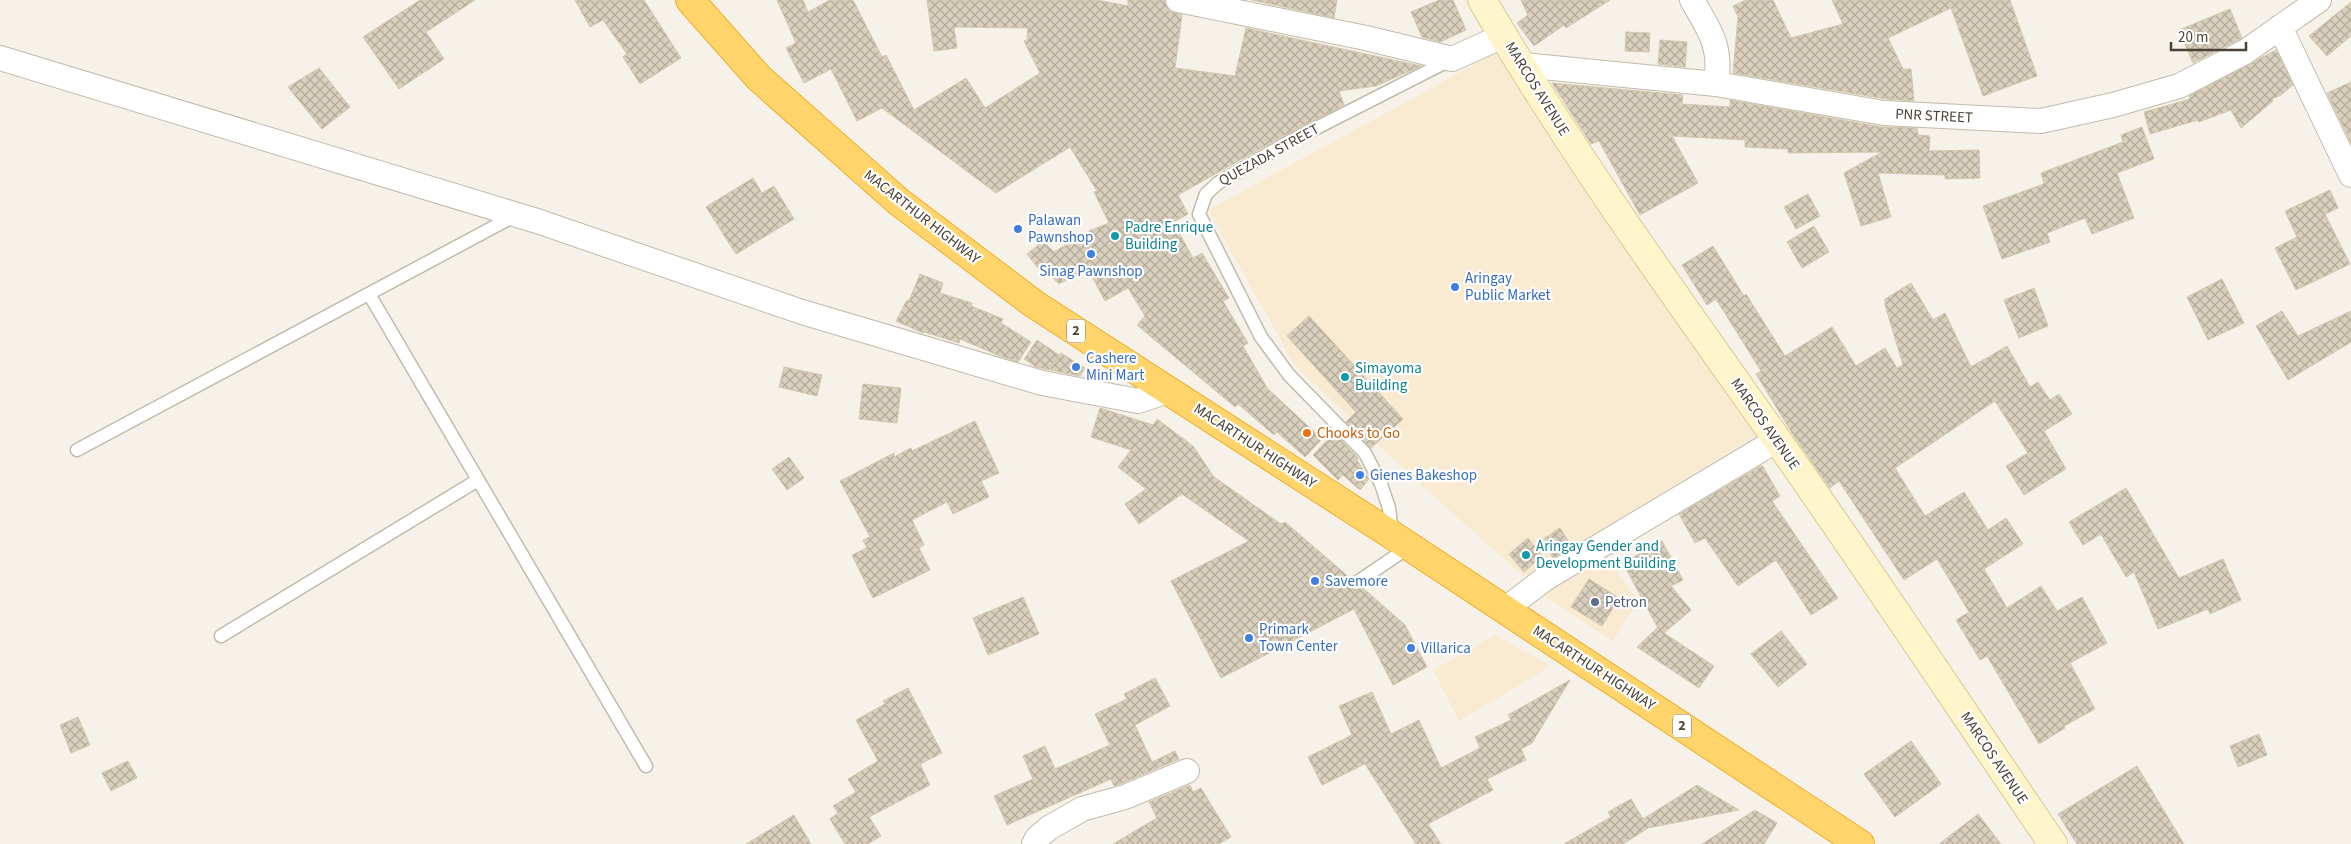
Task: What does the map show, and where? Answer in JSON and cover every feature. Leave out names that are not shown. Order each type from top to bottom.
[{"type":"highway","name":"MACARTHUR HIGHWAY","points":[[690,0],[759,78],[899,202],[1034,304],[1401,541],[1860,844]]},
{"type":"street","points":[[1178,0],[1366,38],[1452,59],[1503,36]]},
{"type":"street","name":"MARCOS AVENUE","points":[[1482,0],[1536,90],[1651,263],[1777,440],[2053,844]]},
{"type":"street","points":[[1692,0],[1714,38],[1719,62],[1716,84]]},
{"type":"street","name":"PNR STREET","points":[[1523,66],[1716,84],[1884,113],[2041,121],[2113,105],[2179,86],[2245,52],[2319,0]]},
{"type":"street","points":[[2280,27],[2351,175]]},
{"type":"street","points":[[0,58],[516,215],[802,312],[1042,383],[1138,401],[1168,391]]},
{"type":"street","points":[[1504,610],[1546,578],[1777,440]]},
{"type":"street","points":[[1034,844],[1037,838],[1049,828],[1082,809],[1125,797],[1187,771]]},
{"type":"lane","name":"QUEZADA STREET","points":[[1401,541],[1381,484],[1365,453],[1289,375],[1261,337],[1199,214],[1206,194],[1218,183],[1283,145],[1452,59]]},
{"type":"lane","points":[[77,450],[516,215]]},
{"type":"lane","points":[[368,294],[646,766]]},
{"type":"lane","points":[[221,636],[478,480]]},
{"type":"lane","points":[[1356,582],[1401,541]]},
{"type":"shaded area","name":"Aringay Public Market","points":[[1503,49],[1757,435],[1524,577],[1399,465],[1294,364],[1208,210]]},
{"type":"shaded area","points":[[1607,556],[1638,601],[1613,641],[1541,594]]},
{"type":"shaded area","points":[[1495,635],[1551,666],[1459,721],[1433,670]]},
{"type":"building","points":[[420,0],[475,0],[426,32],[444,59],[399,89],[363,37]]},
{"type":"building","points":[[575,0],[644,0],[681,58],[640,84],[623,57],[627,54],[603,20],[590,27]]},
{"type":"building","points":[[777,0],[803,0],[808,12],[830,0],[853,0],[882,57],[886,55],[914,110],[966,78],[985,108],[1040,73],[1024,41],[1030,38],[1027,38],[1028,28],[954,27],[957,48],[934,51],[927,0],[1097,0],[1128,6],[1128,0],[1165,0],[1169,11],[1182,15],[1175,68],[1235,76],[1246,28],[1421,66],[1376,86],[1339,91],[1344,105],[1279,138],[1178,195],[1188,214],[1173,222],[1193,258],[1202,253],[1229,298],[1223,301],[1248,343],[1243,346],[1267,388],[1322,439],[1305,457],[1277,432],[1274,435],[1238,404],[1235,407],[1137,325],[1145,316],[1128,288],[1105,301],[1088,269],[1059,284],[1049,274],[1038,268],[1027,254],[1043,241],[1054,252],[1091,230],[1109,223],[1094,192],[1097,191],[1070,147],[996,193],[882,108],[857,121],[831,69],[804,83],[786,48],[796,43]]},
{"type":"building","points":[[1252,0],[1337,0],[1334,18]]},
{"type":"building","points":[[1439,0],[1453,0],[1466,30],[1440,42],[1422,37],[1411,12]]},
{"type":"building","points":[[1521,0],[1610,0],[1566,28],[1564,25],[1534,46],[1517,23],[1528,15]]},
{"type":"building","points":[[1746,0],[1773,0],[1791,38],[1843,24],[1832,0],[2010,0],[2037,76],[1983,96],[1951,8],[1888,38],[1903,69],[1911,69],[1914,101],[1886,99],[1733,73],[1738,17],[1733,6]]},
{"type":"building","points":[[2351,2],[2351,36],[2327,56],[2309,36]]},
{"type":"building","points":[[2230,9],[2242,38],[2193,63],[2179,30]]},
{"type":"building","points":[[1626,32],[1650,33],[1649,52],[1625,51]]},
{"type":"building","points":[[1660,40],[1687,42],[1685,67],[1658,64]]},
{"type":"building","points":[[2276,50],[2293,85],[2281,95],[2272,99],[2273,101],[2241,128],[2231,110],[2199,122],[2198,120],[2150,134],[2144,112],[2190,99],[2189,96]]},
{"type":"building","points":[[319,68],[350,107],[322,129],[288,87]]},
{"type":"building","points":[[2351,82],[2351,143],[2327,93]]},
{"type":"building","points":[[1552,83],[1683,95],[1682,104],[1730,107],[1730,100],[1882,127],[1917,128],[1918,135],[1930,136],[1929,151],[1979,150],[1980,178],[1945,179],[1945,175],[1878,173],[1891,217],[1861,226],[1844,173],[1882,152],[1788,153],[1788,149],[1745,147],[1745,140],[1672,136],[1698,183],[1640,215],[1599,141],[1591,144]]},
{"type":"building","points":[[2142,127],[2154,159],[2117,173],[2134,218],[2092,234],[2085,218],[2047,233],[2050,242],[2002,259],[1983,206],[2044,184],[2041,173],[2123,142],[2121,135]]},
{"type":"building","points":[[753,178],[762,193],[774,186],[794,219],[736,254],[706,207]]},
{"type":"building","points":[[2330,190],[2338,208],[2325,214],[2350,264],[2296,290],[2275,248],[2297,237],[2285,211]]},
{"type":"building","points":[[1808,194],[1820,216],[1796,229],[1784,207]]},
{"type":"building","points":[[1814,226],[1829,252],[1802,268],[1787,242]]},
{"type":"building","points":[[1713,246],[1785,356],[1832,327],[1856,366],[1885,348],[1897,368],[1903,365],[1885,305],[1885,299],[1911,283],[1933,320],[1945,313],[1971,367],[2007,346],[2030,387],[2038,382],[2050,400],[2059,394],[2072,414],[2044,431],[2066,469],[2024,495],[2006,466],[2028,453],[1995,401],[1895,468],[1925,516],[1964,492],[1988,530],[2006,518],[2023,544],[1984,569],[2007,608],[2041,586],[2057,611],[2082,597],[2107,643],[2070,663],[2095,709],[2064,726],[2065,728],[2039,744],[1987,656],[1980,660],[1956,620],[1969,612],[1937,559],[1904,580],[1839,481],[1830,488],[1792,433],[1756,374],[1761,371],[1716,299],[1707,305],[1682,265]]},
{"type":"building","points":[[920,274],[943,283],[940,293],[972,303],[971,306],[1003,319],[1001,323],[1031,342],[1018,362],[960,339],[959,343],[923,333],[896,321],[907,300],[909,301]]},
{"type":"building","points":[[2222,279],[2244,323],[2208,340],[2187,297]]},
{"type":"building","points":[[2034,288],[2048,326],[2019,338],[2004,300]]},
{"type":"building","points":[[2282,311],[2298,336],[2351,311],[2351,342],[2288,380],[2256,326]]},
{"type":"building","name":"Simayoma Building","points":[[1309,316],[1403,419],[1371,448],[1346,422],[1356,412],[1287,336]]},
{"type":"building","points":[[1037,340],[1059,355],[1049,370],[1036,367],[1024,359]]},
{"type":"building","points":[[1061,353],[1085,368],[1080,376],[1050,370]]},
{"type":"building","points":[[784,367],[822,375],[817,396],[779,387]]},
{"type":"building","points":[[863,384],[901,388],[897,423],[859,419]]},
{"type":"building","points":[[1100,408],[1153,425],[1157,419],[1193,446],[1214,477],[1281,524],[1285,522],[1350,578],[1348,584],[1352,590],[1357,591],[1363,588],[1405,625],[1427,667],[1393,685],[1354,609],[1221,678],[1171,581],[1249,541],[1182,494],[1139,524],[1125,504],[1146,489],[1118,467],[1131,450],[1091,437]]},
{"type":"building","points":[[975,421],[999,473],[981,481],[989,497],[953,514],[947,502],[912,520],[924,545],[919,548],[930,570],[873,598],[852,555],[867,548],[863,540],[870,537],[840,481],[894,453],[894,457],[911,448],[912,451]]},
{"type":"building","points":[[1334,433],[1358,458],[1357,460],[1369,479],[1360,490],[1343,475],[1338,480],[1313,455]]},
{"type":"building","points":[[789,457],[804,478],[787,490],[772,469]]},
{"type":"building","points":[[1762,465],[1780,496],[1772,501],[1838,598],[1811,615],[1776,560],[1738,586],[1705,538],[1695,543],[1679,514]]},
{"type":"building","points":[[2126,488],[2179,578],[2223,559],[2241,600],[2210,614],[2208,609],[2158,629],[2134,572],[2126,577],[2101,534],[2083,545],[2069,522]]},
{"type":"building","points":[[1560,528],[1572,547],[1553,558],[1542,540]]},
{"type":"building","name":"Aringay Gender and Development Building","points":[[1528,538],[1542,556],[1524,572],[1509,554]]},
{"type":"building","points":[[1662,541],[1683,580],[1671,586],[1691,610],[1664,633],[1714,666],[1699,688],[1637,647],[1657,628],[1659,630],[1623,563]]},
{"type":"building","name":"Petron","points":[[1589,579],[1619,598],[1602,626],[1571,607]]},
{"type":"building","points":[[1023,597],[1039,634],[988,655],[973,618]]},
{"type":"building","points":[[1781,631],[1807,664],[1778,687],[1751,654]]},
{"type":"building","points":[[1155,678],[1170,706],[1135,725],[1152,762],[1175,751],[1179,759],[1114,786],[1111,779],[1007,825],[994,796],[1033,779],[1023,756],[1045,746],[1055,769],[1110,745],[1095,714],[1127,699],[1124,694]]},
{"type":"building","points":[[1570,680],[1532,743],[1521,749],[1526,760],[1487,779],[1493,790],[1428,824],[1441,844],[1416,844],[1365,764],[1322,785],[1308,757],[1352,735],[1339,706],[1372,692],[1391,734],[1419,720],[1441,768],[1480,748],[1475,737],[1511,720],[1508,715]]},
{"type":"building","points":[[908,688],[942,753],[920,764],[930,785],[869,817],[881,836],[868,844],[845,844],[830,819],[838,813],[833,806],[856,792],[848,779],[878,761],[856,720],[885,704],[883,701]]},
{"type":"building","points":[[78,717],[90,745],[71,753],[60,725]]},
{"type":"building","points":[[2259,734],[2267,755],[2238,767],[2230,746]]},
{"type":"building","points":[[1911,741],[1941,784],[1895,817],[1864,774]]},
{"type":"building","points":[[128,761],[137,778],[111,791],[102,773]]},
{"type":"building","points":[[2137,766],[2184,844],[2077,844],[2058,814]]},
{"type":"building","points":[[1190,785],[1193,792],[1201,788],[1231,837],[1219,844],[1113,844],[1157,818],[1149,802]]},
{"type":"building","points":[[1697,785],[1739,810],[1648,828],[1623,844],[1564,844],[1611,817],[1608,812],[1631,799],[1643,819]]},
{"type":"building","points":[[1755,810],[1777,823],[1764,844],[1702,844]]},
{"type":"building","points":[[1978,814],[2001,844],[1939,844]]},
{"type":"building","points":[[794,815],[811,844],[746,844]]},
{"type":"place","name":"Palawan Pawnshop","points":[[1018,229]]},
{"type":"place","name":"Padre Enrique Building","points":[[1115,236]]},
{"type":"place","name":"Sinag Pawnshop","points":[[1091,254]]},
{"type":"place","name":"Aringay Public Market","points":[[1455,287]]},
{"type":"place","name":"Cashere Mini Mart","points":[[1076,367]]},
{"type":"place","name":"Simayoma Building","points":[[1345,377]]},
{"type":"place","name":"Chooks to Go","points":[[1307,433]]},
{"type":"place","name":"Gienes Bakeshop","points":[[1360,475]]},
{"type":"place","name":"Aringay Gender and Development Building","points":[[1526,555]]},
{"type":"place","name":"Savemore","points":[[1315,581]]},
{"type":"place","name":"Petron","points":[[1595,602]]},
{"type":"place","name":"Primark Town Center","points":[[1249,638]]},
{"type":"place","name":"Villarica","points":[[1411,648]]}]
